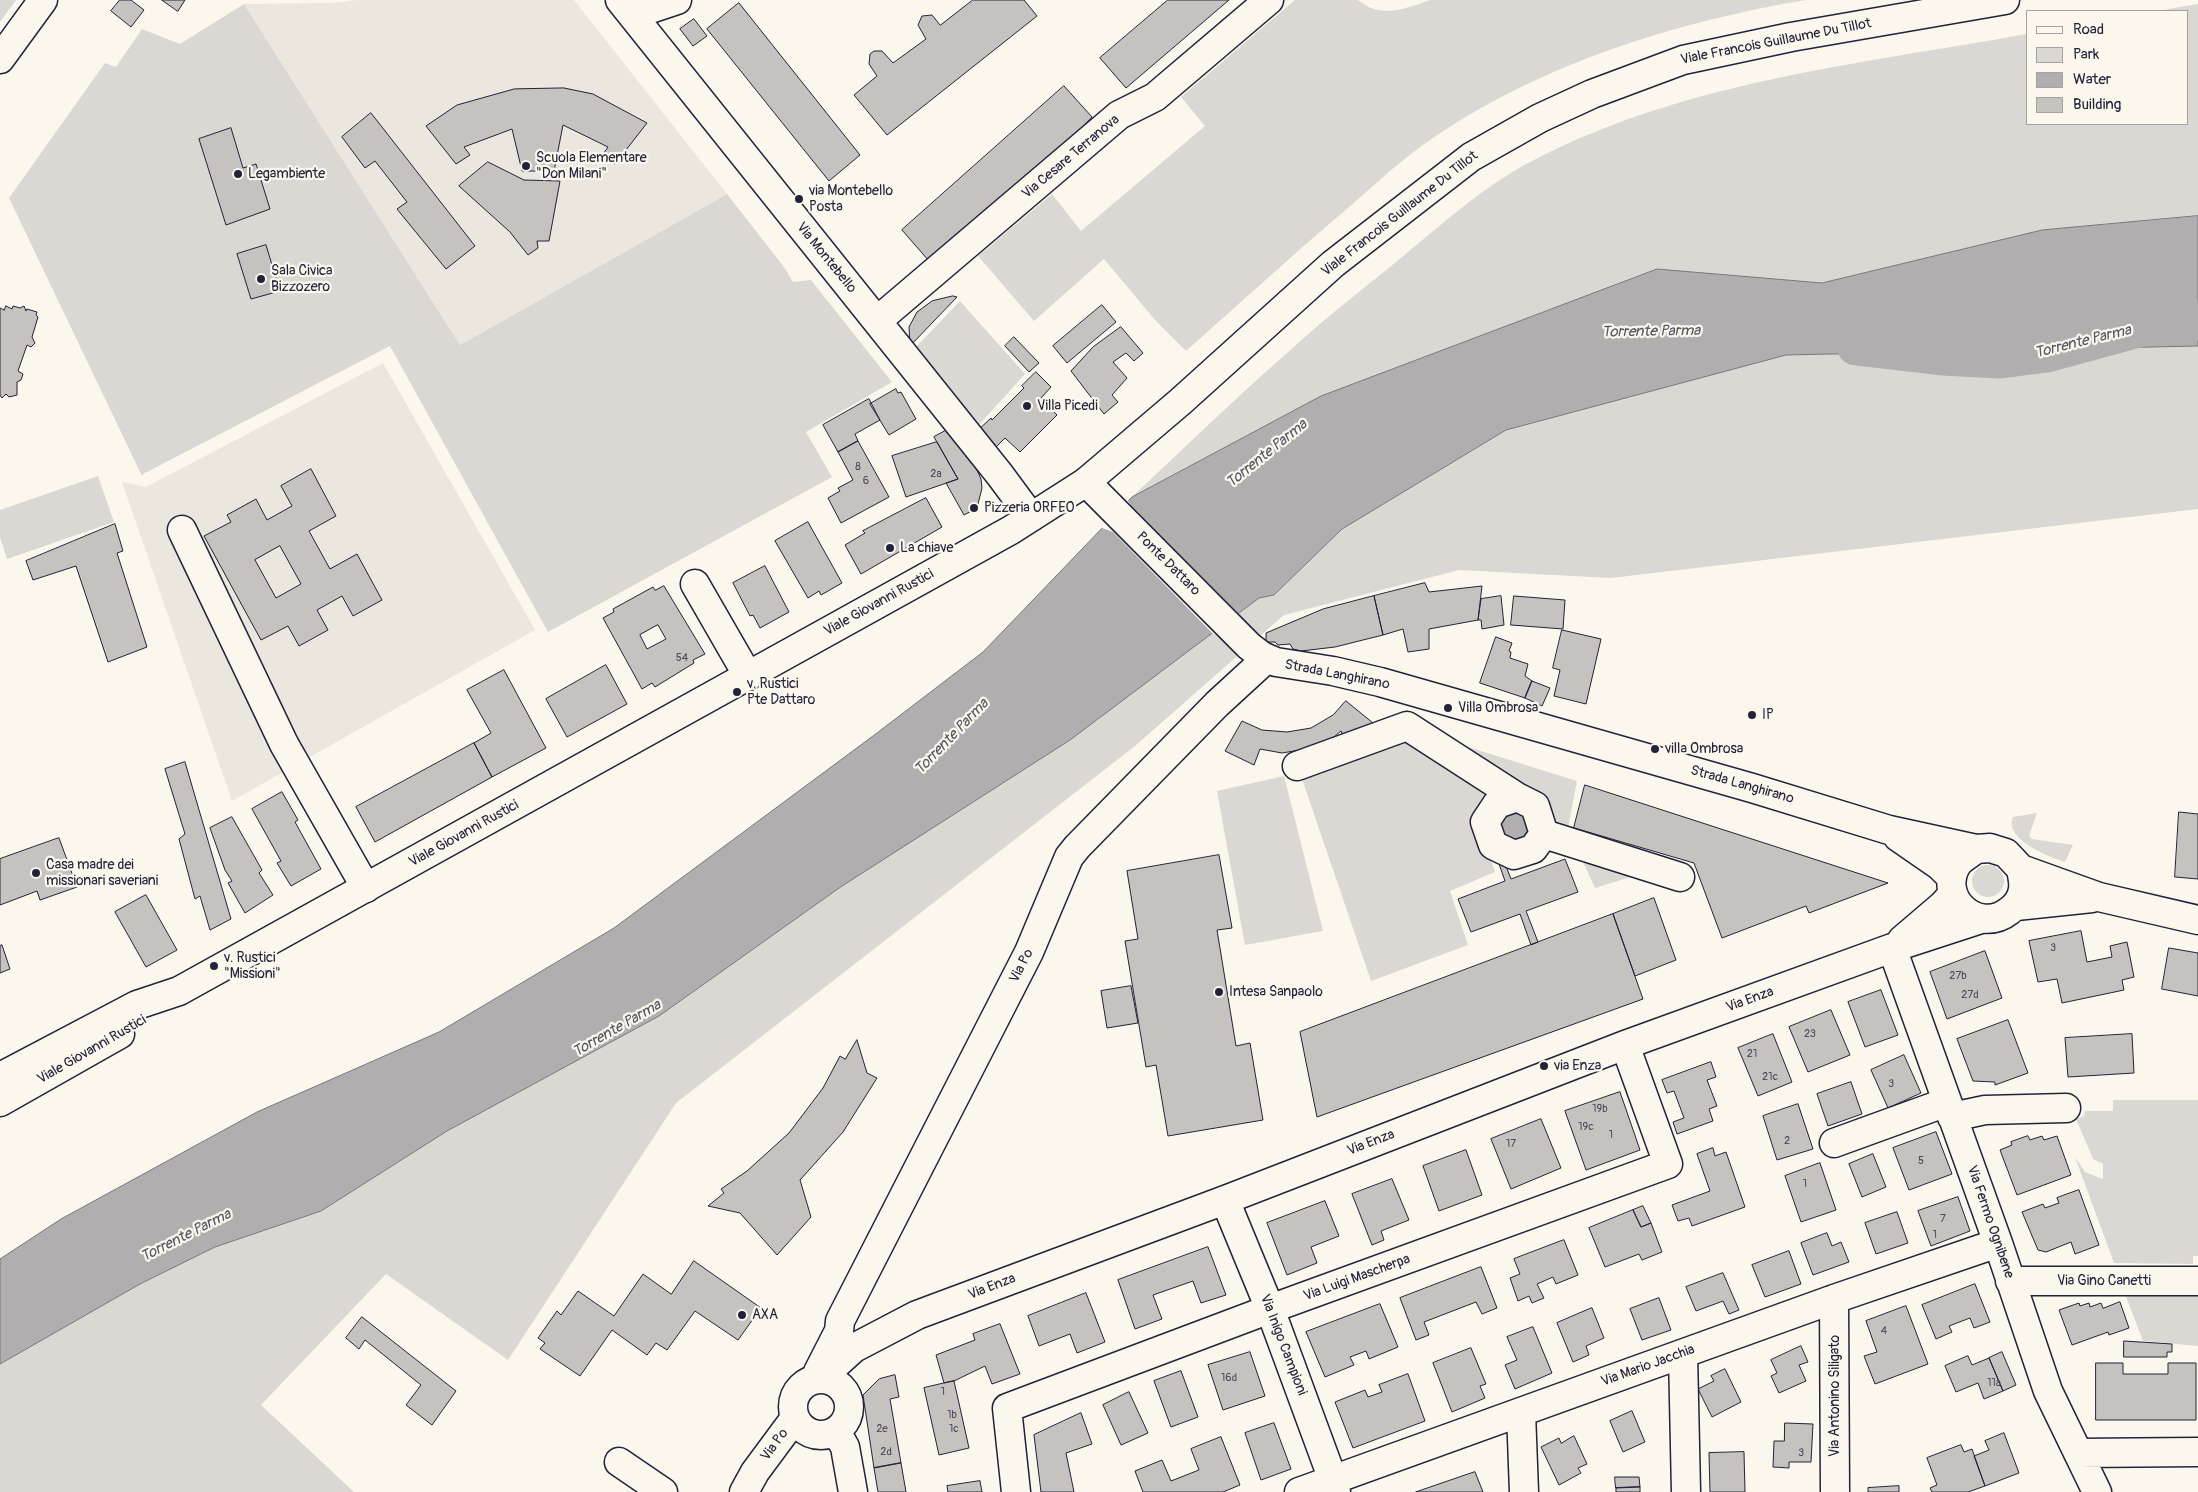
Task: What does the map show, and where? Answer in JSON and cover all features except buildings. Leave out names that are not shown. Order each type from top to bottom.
[{"type":"street","points":[[0,59],[43,0]]},
{"type":"street","points":[[627,8],[644,11],[676,0]]},
{"type":"street","name":"Via Cesare Terranova","points":[[877,321],[1119,115],[1155,97],[1269,0]]},
{"type":"street","name":"Viale Francois Guillaume Du Tillot","points":[[1086,482],[1180,402],[1333,264],[1471,157],[1540,118],[1592,94],[1683,60],[1791,37],[2005,0]]},
{"type":"street","name":"Via Montebello","points":[[627,8],[1000,474],[1031,517]]},
{"type":"street","name":"Ponte Dattaro","points":[[1086,482],[1258,652]]},
{"type":"street","name":"Viale Giovanni Rustici","points":[[0,1102],[140,1022],[180,991],[748,676],[1031,517],[1086,482]]},
{"type":"street","points":[[182,530],[284,744],[366,888]]},
{"type":"street","points":[[696,584],[748,676]]},
{"type":"street","name":"Strada Langhirano","points":[[1258,652],[1282,664],[1333,671],[1380,682],[1761,791],[1889,830],[1976,849],[1990,848],[2006,852],[2021,870],[2099,897],[2198,920]]},
{"type":"street","name":"Via Po","points":[[836,1431],[827,1435],[817,1435],[801,1425],[793,1410],[796,1394],[800,1387],[826,1382],[840,1321],[1029,952],[1069,857],[1205,716],[1258,652]]},
{"type":"street","points":[[1297,766],[1407,726],[1517,797],[1535,806],[1544,834]]},
{"type":"street","points":[[1517,797],[1497,804],[1485,822],[1493,845],[1514,856],[1533,849],[1544,834]]},
{"type":"street","name":"Strada Langhirano","points":[[1889,830],[1940,866],[1964,911],[1981,919],[2001,918],[2016,906],[2099,897]]},
{"type":"street","points":[[1544,834],[1680,876]]},
{"type":"street","points":[[1952,886],[1958,862],[1976,849]]},
{"type":"street","points":[[2016,906],[2024,888],[2021,870]]},
{"type":"street","name":"Via Enza","points":[[1892,948],[1943,905],[1952,886]]},
{"type":"street","name":"Via Enza","points":[[863,1343],[917,1315],[1225,1200],[1625,1045],[1892,948],[1981,919]]},
{"type":"street","name":"Via Fermo Ognibene","points":[[1892,948],[1998,1242],[2048,1391],[2097,1492]]},
{"type":"street","name":"Viale Giovanni Rustici","points":[[0,1077],[137,1005],[180,991]]},
{"type":"street","name":"Via Luigi Mascherpa","points":[[1016,1492],[1007,1408],[1270,1309],[1668,1164],[1625,1045]]},
{"type":"street","points":[[1834,1143],[1949,1110],[2066,1108]]},
{"type":"street","name":"Via Inigo Campioni","points":[[1225,1200],[1270,1309],[1334,1486]]},
{"type":"street","name":"Via Mario Jacchia","points":[[1300,1492],[1334,1486],[1521,1412],[1998,1242]]},
{"type":"street","name":"Via Gino Canetti","points":[[2010,1281],[2198,1281]]},
{"type":"street","name":"Via Antonino Siligato","points":[[1834,1299],[1835,1492]]},
{"type":"street","points":[[840,1321],[863,1343],[826,1382],[848,1397],[848,1416],[843,1425],[836,1431],[845,1447],[853,1492]]},
{"type":"street","points":[[1683,1354],[1686,1492]]},
{"type":"street","points":[[1521,1412],[1524,1492]]},
{"type":"street","name":"Via Po","points":[[750,1482],[801,1425]]},
{"type":"street","points":[[2078,1453],[2198,1452]]},
{"type":"street","points":[[619,1462],[663,1492]]},
{"type":"shaded area","name":"Scuola Elementare \"Don Milani\"","points":[[358,0],[574,0],[727,194],[460,345],[244,4],[329,3]]},
{"type":"shaded area","points":[[383,363],[535,630],[232,801],[122,482],[146,487]]},
{"type":"green space","points":[[0,0],[16,0],[0,22]]},
{"type":"green space","points":[[1295,0],[1358,0],[1367,6],[1384,11],[1402,9],[1430,0],[1806,0],[1704,21],[1604,52],[1556,71],[1509,93],[1463,118],[1400,163],[1186,351],[1156,321],[1104,259],[1034,321],[978,256],[1052,194],[1081,231],[1205,126],[1181,97]]},
{"type":"green space","points":[[244,4],[460,345],[727,194],[784,267],[793,282],[811,280],[892,382],[806,432],[832,477],[548,632],[390,346],[142,476],[9,198],[105,63],[116,67],[142,29],[180,44]]},
{"type":"green space","points":[[2198,4],[2198,216],[2042,230],[1822,283],[1657,269],[1321,396],[1132,497],[1234,401],[1333,313],[1462,207],[1515,170],[1534,160],[1592,133],[1652,111],[1713,93],[1838,66],[2026,34],[2026,125],[2188,125],[2188,10],[2163,10]]},
{"type":"green space","points":[[960,301],[1025,374],[977,427],[916,347]]},
{"type":"green space","points":[[2198,346],[2198,509],[1611,578],[1459,570],[1284,615],[1135,746],[676,1103],[508,1360],[386,1274],[261,1405],[354,1492],[0,1492],[0,1364],[140,1284],[215,1247],[321,1211],[447,1131],[659,1016],[842,886],[1259,598],[1274,595],[1342,529],[1506,430],[1786,355]]},
{"type":"green space","points":[[98,476],[114,522],[7,559],[0,537],[0,510]]},
{"type":"green space","points":[[1417,731],[1577,781],[1567,833],[1650,871],[1595,888],[1577,849],[1555,852],[1537,795],[1475,815],[1495,872],[1450,891],[1468,945],[1371,981],[1301,776]]},
{"type":"green space","points":[[1284,776],[1323,931],[1245,945],[1217,791]]},
{"type":"green space","points":[[2037,813],[2029,836],[2032,839],[2073,845],[2065,862],[2029,846],[2015,833],[2012,825],[2013,817]]},
{"type":"green space","points":[[1988,865],[1999,870],[2004,881],[1999,892],[1988,897],[1977,892],[1972,881],[1977,870]]},
{"type":"green space","points":[[2113,1100],[2198,1100],[2198,1256],[2193,1256],[2193,1264],[2114,1263],[2075,1157],[2085,1172],[2103,1179],[2103,1164],[2093,1159],[2076,1119],[2084,1116],[2085,1111],[2113,1111]]},
{"type":"green space","points":[[2125,1294],[2198,1294],[2198,1346],[2143,1341]]},
{"type":"water","points":[[2198,216],[2198,346],[1786,355],[1506,430],[1342,529],[1274,595],[1259,598],[1070,740],[842,886],[659,1016],[447,1131],[321,1211],[215,1247],[140,1284],[0,1364],[0,1259],[61,1219],[257,1112],[439,1032],[614,928],[983,652],[1132,497],[1321,396],[1657,269],[1822,283],[2042,230]]},
{"type":"water","points":[[1509,810],[1524,813],[1528,831],[1523,838],[1505,841],[1497,820]]},
{"type":"pier","points":[[1127,499],[1240,615],[1214,635],[1113,532],[1099,527]]},
{"type":"waterway","name":"Torrente Parma","points":[[1856,346],[1942,356],[2000,359],[2047,353],[2153,324],[2198,321]]},
{"type":"place","name":"Scuola Elementare \"Don Milani\"","points":[[526,166]]},
{"type":"place","name":"Legambiente","points":[[238,174]]},
{"type":"place","name":"via Montebello Posta","points":[[799,199]]},
{"type":"place","name":"Sala Civica Bizzozero","points":[[261,279]]},
{"type":"place","name":"Villa Picedi","points":[[1027,406]]},
{"type":"place","name":"Pizzeria ORFEO","points":[[974,508]]},
{"type":"place","name":"La chiave","points":[[890,548]]},
{"type":"place","name":"v. Rustici Pte Dattaro","points":[[737,692]]},
{"type":"place","name":"Villa Ombrosa","points":[[1448,708]]},
{"type":"place","name":"IP","points":[[1752,715]]},
{"type":"place","name":"villa Ombrosa","points":[[1655,749]]},
{"type":"place","name":"Casa madre dei missionari saveriani","points":[[36,873]]},
{"type":"place","name":"v. Rustici \"Missioni\"","points":[[214,966]]},
{"type":"place","name":"Intesa Sanpaolo","points":[[1219,992]]},
{"type":"place","name":"via Enza","points":[[1544,1066]]},
{"type":"place","name":"AXA","points":[[742,1315]]}]
